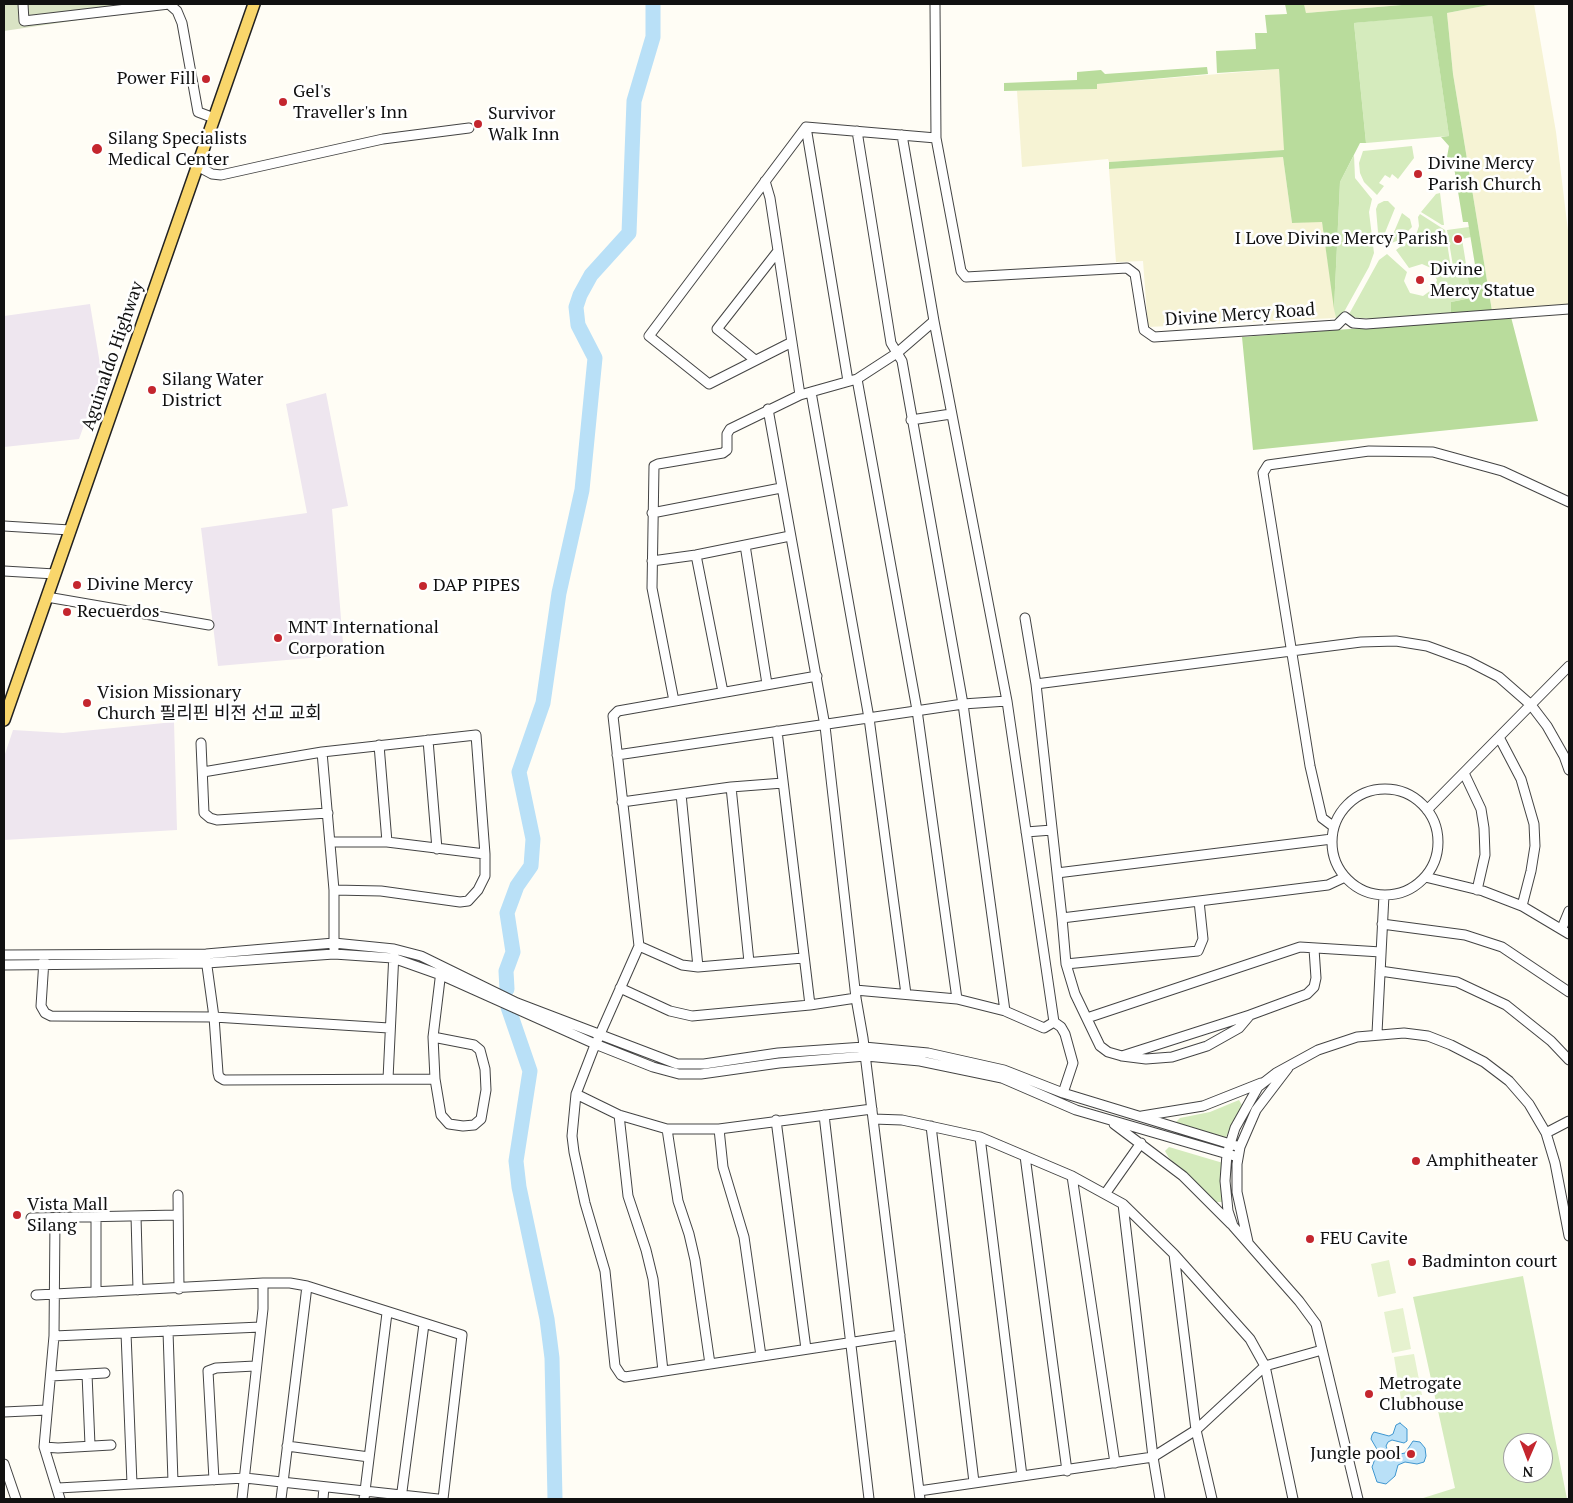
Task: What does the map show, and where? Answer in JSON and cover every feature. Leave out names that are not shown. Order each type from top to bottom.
[{"type":"main road","name":"Aguinaldo Highway","points":[[4,720],[254,4]]},
{"type":"street","points":[[23,4],[24,22],[169,4],[177,11],[182,23],[198,112],[214,118]]},
{"type":"street","name":"Divine Mercy Road","points":[[935,4],[936,138],[961,271],[966,277],[1127,268],[1135,274],[1144,330],[1154,337],[1337,325],[1345,317],[1352,323],[1366,324],[1569,310]]},
{"type":"street","points":[[806,127],[936,138]]},
{"type":"street","points":[[792,342],[709,384],[649,336],[806,127]]},
{"type":"street","points":[[806,127],[917,710],[956,999]]},
{"type":"street","points":[[198,166],[212,174],[221,175],[383,139],[469,128]]},
{"type":"street","points":[[857,131],[891,343],[902,361],[963,704],[1005,1011]]},
{"type":"street","points":[[902,135],[951,414],[1007,701],[1054,1022]]},
{"type":"street","points":[[765,181],[770,198],[800,396]]},
{"type":"street","points":[[754,360],[717,329],[778,251]]},
{"type":"street","points":[[674,701],[652,588],[654,466],[723,453],[727,450],[728,446],[727,430],[768,409],[800,396],[853,380],[897,353],[934,321]]},
{"type":"street","points":[[811,392],[869,718],[906,994]]},
{"type":"street","points":[[768,409],[825,726],[856,994],[865,1051],[920,1495],[974,1482],[1066,1471],[1153,1457],[1196,1430],[1264,1366],[1322,1350]]},
{"type":"street","points":[[911,420],[951,414]]},
{"type":"street","points":[[1334,827],[1322,818],[1310,766],[1263,473],[1268,465],[1369,451],[1432,452],[1502,471],[1569,502]]},
{"type":"street","points":[[652,513],[781,488]]},
{"type":"street","points":[[4,526],[70,530]]},
{"type":"street","points":[[652,561],[696,555],[790,536]]},
{"type":"street","points":[[745,545],[768,684]]},
{"type":"street","points":[[696,555],[723,692]]},
{"type":"street","points":[[4,571],[55,574]]},
{"type":"street","points":[[47,597],[209,625]]},
{"type":"street","points":[[1025,618],[1036,684],[1066,964],[1075,994],[1100,1046],[1108,1052],[1122,1056],[1146,1059],[1172,1057],[1207,1046],[1239,1028],[1250,1015]]},
{"type":"street","points":[[1036,684],[1361,642],[1396,641],[1427,646],[1468,661],[1499,677],[1531,705],[1547,726],[1564,756],[1569,770]]},
{"type":"street","points":[[1428,810],[1531,705],[1567,673]]},
{"type":"street","points":[[817,676],[618,711],[613,716],[639,946],[576,1094],[572,1136],[574,1152],[585,1202],[605,1271],[615,1366],[618,1372],[625,1377],[900,1335]]},
{"type":"street","points":[[617,755],[777,731],[825,726],[917,710],[1007,701]]},
{"type":"street","points":[[777,731],[810,1005]]},
{"type":"street","points":[[202,772],[322,752],[476,735],[485,876],[478,890],[468,901],[460,902],[381,891],[334,890]]},
{"type":"street","points":[[1499,737],[1521,779],[1534,824],[1531,871],[1522,906]]},
{"type":"street","points":[[428,740],[437,848]]},
{"type":"street","points":[[201,743],[204,813],[210,818],[217,820],[328,813]]},
{"type":"street","points":[[379,745],[386,842]]},
{"type":"street","points":[[322,752],[334,890],[334,954]]},
{"type":"street","points":[[1464,773],[1481,809],[1484,828],[1485,854],[1477,890]]},
{"type":"street","points":[[622,802],[730,787],[783,784]]},
{"type":"street","points":[[730,787],[749,962]]},
{"type":"street","points":[[1384,789],[1400,792],[1415,799],[1428,810],[1436,830],[1438,852],[1433,865],[1425,877],[1406,891],[1384,895],[1362,890],[1345,877],[1337,866],[1332,839],[1334,827],[1341,812],[1353,800],[1367,792],[1384,789]]},
{"type":"street","points":[[681,794],[698,967]]},
{"type":"street","points":[[1026,832],[1052,830]]},
{"type":"street","points":[[1057,873],[1332,839]]},
{"type":"street","points":[[330,842],[386,842],[485,854]]},
{"type":"street","points":[[1062,918],[1328,885],[1345,877]]},
{"type":"street","points":[[1425,877],[1477,890],[1522,906],[1566,931],[1569,911]]},
{"type":"street","points":[[1376,1033],[1384,895]]},
{"type":"street","points":[[1066,964],[1198,951],[1203,938],[1199,901]]},
{"type":"street","points":[[1382,924],[1465,934],[1502,947],[1569,992]]},
{"type":"street","points":[[206,958],[334,943],[394,953],[442,970],[596,1044],[653,1067],[679,1074],[701,1074],[865,1051],[1002,1078],[1076,1110],[1238,1157]]},
{"type":"street","points":[[639,946],[682,965],[698,967],[803,958]]},
{"type":"street","points":[[1087,1018],[1300,947],[1381,952]]},
{"type":"street","points":[[1122,1056],[1250,1015],[1307,994],[1314,987],[1314,949]]},
{"type":"street","points":[[4,965],[44,961],[394,953]]},
{"type":"street","points":[[388,1079],[394,953]]},
{"type":"street","points":[[4,955],[44,961]]},
{"type":"street","points":[[206,958],[214,1017],[218,1072],[219,1077],[224,1080],[435,1079]]},
{"type":"street","points":[[44,961],[40,1006],[45,1013],[51,1016],[214,1017],[389,1028]]},
{"type":"street","points":[[433,1037],[474,1045],[480,1050],[486,1070],[486,1090],[481,1119],[468,1125],[449,1124],[441,1115],[435,1079],[433,1037],[442,970]]},
{"type":"street","points":[[1380,971],[1457,982],[1506,1005],[1551,1041],[1569,1060]]},
{"type":"street","points":[[620,988],[670,1011],[692,1016],[810,1005],[856,994],[906,994],[956,999],[1005,1011],[1044,1028],[1054,1022]]},
{"type":"street","points":[[515,1006],[600,1034],[664,1061],[683,1065],[778,1053],[865,1051],[928,1053],[966,1060],[1004,1070],[1063,1093],[1137,1117],[1240,1147]]},
{"type":"street","points":[[1054,1022],[1061,1026],[1065,1034],[1073,1063],[1063,1093]]},
{"type":"street","points":[[1137,1117],[1203,1106],[1261,1083],[1293,1063],[1337,1042],[1376,1033],[1404,1033],[1428,1036],[1452,1045],[1484,1062],[1509,1081],[1530,1104],[1546,1133],[1555,1163],[1569,1236]]},
{"type":"street","points":[[1249,1244],[1237,1192],[1240,1147],[1256,1110],[1293,1063]]},
{"type":"street","points":[[1233,1226],[1226,1197],[1227,1154],[1248,1103],[1261,1083]]},
{"type":"street","points":[[576,1094],[619,1115],[667,1129],[719,1129],[824,1115],[873,1114],[980,1137],[1072,1176],[1123,1204],[1174,1254],[1250,1339],[1264,1366],[1293,1499]]},
{"type":"street","points":[[619,1115],[628,1196],[646,1250],[653,1279],[663,1371]]},
{"type":"street","points":[[824,1115],[868,1499]]},
{"type":"street","points":[[1108,1119],[1183,1176],[1233,1226],[1316,1324],[1358,1499]]},
{"type":"street","points":[[776,1120],[806,1349]]},
{"type":"street","points":[[1546,1133],[1569,1122]]},
{"type":"street","points":[[931,1126],[974,1482]]},
{"type":"street","points":[[667,1129],[678,1201],[690,1234],[695,1260],[710,1364]]},
{"type":"street","points":[[719,1129],[723,1167],[744,1237],[761,1356]]},
{"type":"street","points":[[980,1137],[1022,1476]]},
{"type":"street","points":[[1105,1194],[1141,1143]]},
{"type":"street","points":[[1025,1156],[1066,1471]]},
{"type":"street","points":[[1072,1176],[1115,1463]]},
{"type":"street","points":[[178,1195],[179,1289]]},
{"type":"street","points":[[1123,1204],[1153,1457],[1160,1499]]},
{"type":"street","points":[[31,1218],[178,1215]]},
{"type":"street","points":[[136,1216],[138,1290]]},
{"type":"street","points":[[96,1217],[96,1292]]},
{"type":"street","points":[[55,1218],[54,1336],[44,1446],[60,1499]]},
{"type":"street","points":[[1174,1254],[1196,1430],[1212,1499]]},
{"type":"street","points":[[242,1499],[255,1366],[261,1327],[263,1283]]},
{"type":"street","points":[[36,1295],[179,1289],[263,1283],[307,1286],[387,1313],[462,1335],[443,1499]]},
{"type":"street","points":[[281,1499],[307,1286]]},
{"type":"street","points":[[365,1495],[387,1313]]},
{"type":"street","points":[[402,1497],[424,1324]]},
{"type":"street","points":[[54,1336],[261,1327]]},
{"type":"street","points":[[168,1331],[173,1482]]},
{"type":"street","points":[[126,1333],[132,1484]]},
{"type":"street","points":[[214,1480],[208,1371],[216,1368],[255,1366]]},
{"type":"street","points":[[51,1376],[105,1373]]},
{"type":"street","points":[[88,1374],[90,1445]]},
{"type":"street","points":[[4,1412],[47,1410]]},
{"type":"street","points":[[44,1446],[58,1448],[111,1445]]},
{"type":"street","points":[[287,1446],[369,1457]]},
{"type":"street","points":[[4,1464],[16,1499]]},
{"type":"street","points":[[58,1488],[245,1478],[324,1487],[365,1495],[438,1499]]},
{"type":"street","points":[[323,1499],[324,1487]]},
{"type":"shaded area","points":[[1304,4],[1414,4],[1306,13]]},
{"type":"shaded area","points":[[1494,4],[1534,4],[1556,132],[1569,239],[1569,308],[1492,311],[1453,74],[1447,13]]},
{"type":"shaded area","points":[[1279,69],[1285,150],[1109,162],[1108,159],[1022,167],[1017,91],[1096,89],[1097,84]]},
{"type":"shaded area","points":[[1283,157],[1292,223],[1322,221],[1336,318],[1148,327],[1143,261],[1116,262],[1109,169]]},
{"type":"shaded area","points":[[90,304],[102,376],[79,439],[4,447],[4,316]]},
{"type":"shaded area","points":[[326,393],[348,506],[332,509],[344,655],[218,666],[201,528],[307,513],[286,404]]},
{"type":"shaded area","points":[[174,722],[177,830],[4,840],[4,757],[13,730],[63,733]]},
{"type":"green space","points":[[4,4],[118,4],[119,14],[4,31]]},
{"type":"green space","points":[[1285,4],[1304,4],[1306,13],[1414,4],[1494,4],[1447,13],[1453,74],[1492,311],[1451,313],[1451,302],[1471,298],[1467,272],[1476,271],[1468,222],[1463,222],[1453,161],[1447,157],[1449,146],[1441,137],[1449,136],[1432,16],[1354,23],[1366,143],[1360,143],[1340,182],[1334,309],[1322,222],[1292,223],[1283,157],[1109,169],[1109,162],[1284,150],[1279,69],[1217,73],[1216,51],[1256,49],[1255,33],[1267,33],[1265,15],[1287,14]]},
{"type":"green space","points":[[1432,15],[1449,136],[1366,143],[1354,23]]},
{"type":"green space","points":[[1207,67],[1208,74],[1097,84],[1097,89],[1004,91],[1004,83],[1077,80],[1077,72],[1101,70],[1105,74]]},
{"type":"green space","points":[[1412,146],[1414,158],[1398,179],[1392,174],[1390,178],[1385,175],[1379,183],[1384,186],[1377,195],[1364,182],[1360,173],[1359,163],[1363,151]]},
{"type":"green space","points":[[1354,155],[1355,178],[1372,199],[1369,212],[1374,253],[1369,267],[1339,321],[1336,318],[1334,309],[1340,182]]},
{"type":"green space","points":[[1440,193],[1444,225],[1421,212],[1436,194]]},
{"type":"green space","points":[[1388,201],[1395,208],[1382,240],[1378,232],[1376,209],[1378,204]]},
{"type":"green space","points":[[1402,213],[1410,219],[1412,227],[1399,240],[1389,244]]},
{"type":"green space","points":[[1420,214],[1445,230],[1451,268],[1466,266],[1471,298],[1451,302],[1451,313],[1374,319],[1348,316],[1379,260],[1387,254],[1407,272],[1404,281],[1410,293],[1423,296],[1434,288],[1437,280],[1431,268],[1422,264],[1409,268],[1396,250],[1416,235]]},
{"type":"green space","points":[[1469,227],[1471,237],[1462,239],[1466,264],[1453,266],[1447,230]]},
{"type":"green space","points":[[1511,317],[1538,421],[1253,450],[1242,337]]},
{"type":"green space","points":[[1239,1100],[1242,1105],[1224,1141],[1177,1127],[1176,1122],[1180,1118],[1210,1112]]},
{"type":"green space","points":[[1169,1147],[1223,1163],[1223,1202],[1216,1202],[1169,1158],[1165,1151]]},
{"type":"green space","points":[[1389,1260],[1396,1293],[1378,1297],[1371,1264]]},
{"type":"green space","points":[[1523,1276],[1567,1499],[1420,1499],[1455,1488],[1413,1297]]},
{"type":"green space","points":[[1403,1308],[1411,1349],[1392,1353],[1384,1312]]},
{"type":"green space","points":[[1414,1354],[1422,1395],[1401,1399],[1394,1357]]},
{"type":"water","name":"Jungle pool","points":[[1400,1423],[1407,1429],[1407,1441],[1404,1443],[1392,1440],[1388,1442],[1386,1446],[1390,1456],[1405,1453],[1413,1441],[1420,1442],[1425,1448],[1426,1456],[1424,1462],[1417,1464],[1405,1462],[1398,1465],[1395,1476],[1386,1484],[1377,1482],[1372,1467],[1378,1451],[1371,1439],[1372,1435],[1374,1432],[1389,1436],[1393,1434],[1396,1425]]},
{"type":"waterway","points":[[507,989],[506,971],[513,952],[507,913],[517,886],[531,866],[533,839],[519,772],[543,703],[559,593],[582,490],[595,358],[578,325],[576,307],[591,275],[629,233],[634,101],[653,37],[653,4]]},
{"type":"waterway","points":[[508,1007],[530,1071],[516,1161],[519,1187],[547,1319],[552,1358],[555,1499]]},
{"type":"place","name":"Power Fill","points":[[206,79]]},
{"type":"place","name":"Gel's Traveller's Inn","points":[[283,102]]},
{"type":"place","name":"Survivor Walk Inn","points":[[478,124]]},
{"type":"place","name":"Silang Specialists Medical Center","points":[[97,149]]},
{"type":"place","name":"Divine Mercy Parish Church","points":[[1418,174]]},
{"type":"place","name":"I Love Divine Mercy Parish","points":[[1458,239]]},
{"type":"place","name":"Divine Mercy Statue","points":[[1420,280]]},
{"type":"place","name":"Silang Water District","points":[[152,390]]},
{"type":"place","name":"Divine Mercy","points":[[77,585]]},
{"type":"place","name":"DAP PIPES","points":[[423,586]]},
{"type":"place","name":"Recuerdos","points":[[67,612]]},
{"type":"place","name":"MNT International Corporation","points":[[278,638]]},
{"type":"place","name":"Vision Missionary Church 필리핀 비전 선교 교회","points":[[87,703]]},
{"type":"place","name":"Amphitheater","points":[[1416,1161]]},
{"type":"place","name":"Vista Mall Silang","points":[[17,1215]]},
{"type":"place","name":"FEU Cavite","points":[[1310,1239]]},
{"type":"place","name":"Badminton court","points":[[1412,1262]]},
{"type":"place","name":"Metrogate Clubhouse","points":[[1369,1394]]},
{"type":"place","name":"Jungle pool","points":[[1411,1454]]}]
